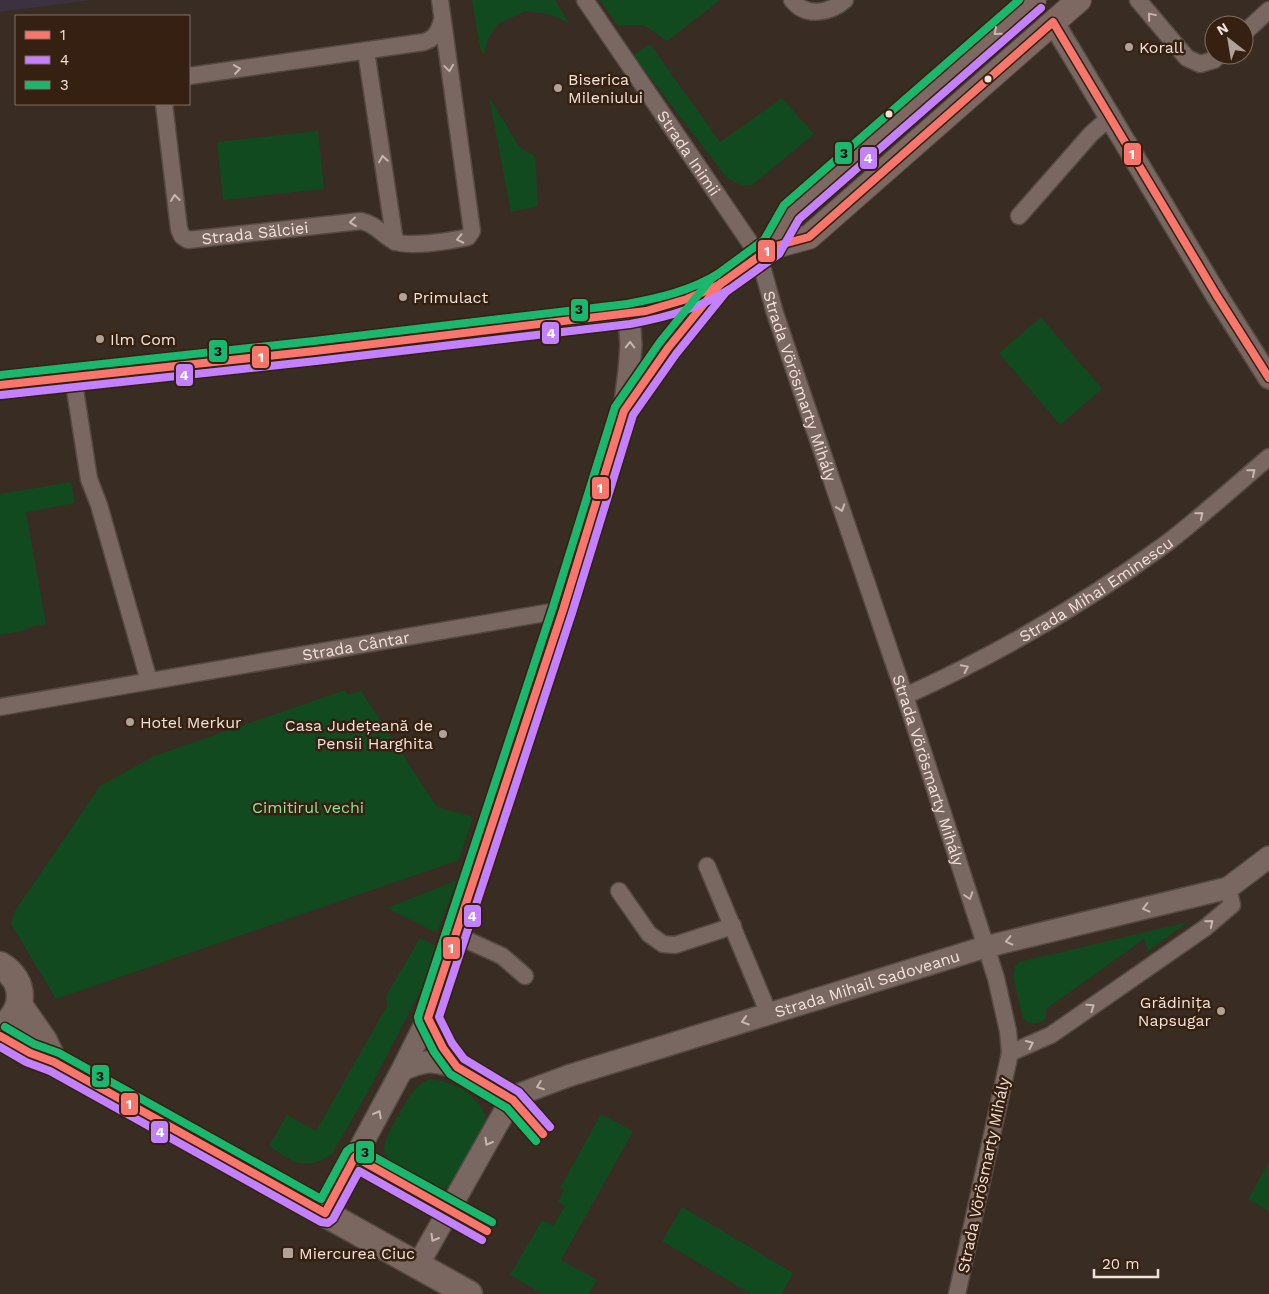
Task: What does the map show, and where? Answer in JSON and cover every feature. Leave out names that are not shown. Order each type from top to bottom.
[{"type":"main road","points":[[765,252],[791,213],[1034,0]]},
{"type":"main road","points":[[0,385],[324,350],[629,314],[668,306],[719,285],[765,252],[809,237],[1078,0]]},
{"type":"main road","points":[[0,965],[14,977],[20,995],[15,1015],[9,1023],[0,1028]]},
{"type":"main road","points":[[19,1005],[44,1041],[54,1062]]},
{"type":"main road","points":[[0,1036],[54,1062],[469,1294]]},
{"type":"street","points":[[366,51],[395,242],[425,243],[468,237],[472,231],[440,0]]},
{"type":"street","name":"Strada Inimii","points":[[585,0],[765,252]]},
{"type":"street","points":[[792,0],[795,4],[810,11],[826,12],[839,6],[845,0]]},
{"type":"street","points":[[1138,0],[1187,58],[1200,64],[1204,63]]},
{"type":"street","points":[[1254,23],[1269,10]]},
{"type":"street","points":[[190,76],[430,40],[436,35],[442,20]]},
{"type":"street","points":[[1053,22],[1109,118],[1269,378]]},
{"type":"street","name":"Strada Sălciei","points":[[164,105],[179,229],[182,236],[186,239],[259,234],[361,221],[378,228],[395,242]]},
{"type":"street","points":[[1019,216],[1092,134],[1109,118]]},
{"type":"street","name":"Strada Vörösmarty Mihály","points":[[765,252],[775,313],[905,696],[996,978],[1008,1031],[1010,1054],[957,1294]]},
{"type":"street","points":[[624,411],[668,348],[719,285]]},
{"type":"street","points":[[325,1213],[428,1018],[563,610],[624,411],[630,371],[629,314]]},
{"type":"street","points":[[73,377],[89,479],[149,681]]},
{"type":"street","name":"Strada Mihai Eminescu","points":[[905,696],[977,662],[1086,597],[1166,544],[1269,457]]},
{"type":"street","name":"Strada Cântar","points":[[0,707],[563,610]]},
{"type":"street","name":"Strada Mihail Sadoveanu","points":[[513,1100],[520,1094],[568,1076],[985,947],[1228,888],[1269,857]]},
{"type":"street","points":[[707,866],[769,1014]]},
{"type":"street","points":[[1010,1054],[1051,1035],[1204,928],[1232,905],[1228,888]]},
{"type":"street","points":[[620,891],[649,934],[663,944],[675,945],[733,926]]},
{"type":"street","points":[[456,935],[502,956],[525,976]]},
{"type":"street","points":[[428,1018],[443,1048],[457,1067]]},
{"type":"street","points":[[402,1070],[419,1063],[431,1062],[457,1067],[513,1100],[506,1109],[418,1265]]},
{"type":"shaded area","points":[[0,0],[92,0],[0,12]]},
{"type":"green space","points":[[472,0],[555,0],[569,23],[549,14],[525,11],[498,24],[487,40],[484,55],[480,47]]},
{"type":"green space","points":[[600,0],[720,0],[667,41],[644,25],[618,25]]},
{"type":"green space","points":[[650,44],[720,142],[782,98],[814,134],[752,185],[742,186],[727,178],[633,55]]},
{"type":"green space","points":[[489,97],[520,148],[535,156],[538,206],[511,212]]},
{"type":"green space","points":[[318,131],[324,189],[223,200],[217,142]]},
{"type":"green space","points":[[1041,317],[1102,389],[1060,425],[999,353]]},
{"type":"green space","points":[[71,482],[75,503],[26,512],[46,624],[0,635],[0,494]]},
{"type":"green space","name":"Cimitirul vechi","points":[[345,690],[348,695],[361,691],[437,807],[473,817],[459,860],[56,999],[11,924],[15,911],[100,786],[154,756]]},
{"type":"green space","points":[[457,880],[437,933],[387,908]]},
{"type":"green space","points":[[1188,922],[1148,951],[1144,939],[1046,1009],[1046,1019],[1034,1023],[1028,1022],[1023,1018],[1013,977],[1015,966],[1019,962]]},
{"type":"green space","points":[[420,938],[438,947],[431,970],[371,1086],[332,1154],[322,1160],[306,1164],[293,1161],[269,1146],[287,1115],[316,1131],[387,1006],[386,996]]},
{"type":"green space","points":[[430,1079],[450,1084],[468,1093],[481,1107],[486,1116],[488,1127],[453,1185],[448,1188],[435,1187],[408,1174],[391,1161],[386,1155],[384,1148],[397,1116],[409,1098],[423,1082]]},
{"type":"green space","points":[[601,1114],[633,1131],[561,1260],[597,1280],[589,1294],[543,1294],[510,1275],[542,1220],[553,1226],[565,1206],[558,1202],[564,1190],[560,1188]]},
{"type":"green space","points":[[1269,1162],[1269,1211],[1248,1199]]},
{"type":"green space","points":[[682,1207],[793,1273],[782,1294],[751,1294],[662,1241]]},
{"type":"transit line","name":"3","points":[[536,1141],[507,1108],[450,1074],[434,1052],[418,1017],[553,607],[615,407],[660,342],[711,279],[764,240],[784,205],[1019,0]]},
{"type":"transit line","name":"4","points":[[550,1127],[519,1092],[464,1059],[452,1043],[439,1017],[572,613],[633,415],[676,354],[726,292],[779,254],[799,219],[1041,8]]},
{"type":"transit line","name":"1","points":[[0,385],[315,351],[646,311],[687,299],[719,285],[772,247],[809,237],[1053,22],[1217,296],[1269,378]]},
{"type":"transit line","name":"3","points":[[0,375],[314,341],[627,304],[674,293],[718,274]]},
{"type":"transit line","name":"1","points":[[543,1134],[513,1100],[457,1067],[443,1048],[428,1018],[563,610],[624,411],[668,348],[721,283]]},
{"type":"transit line","name":"4","points":[[1,395],[316,361],[630,324],[656,319],[693,308],[728,290]]},
{"type":"transit line","name":"3","points":[[5,1027],[34,1044],[59,1053],[321,1199],[347,1151],[356,1147],[492,1222]]},
{"type":"transit line","name":"1","points":[[0,1036],[30,1053],[54,1062],[325,1213],[355,1157],[487,1231]]},
{"type":"transit line","name":"4","points":[[0,1047],[26,1062],[50,1071],[321,1222],[328,1223],[333,1219],[359,1171],[482,1240]]},
{"type":"place","name":"Korall","points":[[1129,47]]},
{"type":"place","name":"Biserica Mileniului","points":[[558,88]]},
{"type":"place","name":"Primulact","points":[[403,297]]},
{"type":"place","name":"Ilm Com","points":[[100,339]]},
{"type":"place","name":"Hotel Merkur","points":[[130,722]]},
{"type":"place","name":"Casa Județeană de Pensii Harghita","points":[[443,734]]},
{"type":"place","name":"Grădinița Napsugar","points":[[1221,1011]]},
{"type":"place","name":"Miercurea Ciuc","points":[[288,1253]]}]
